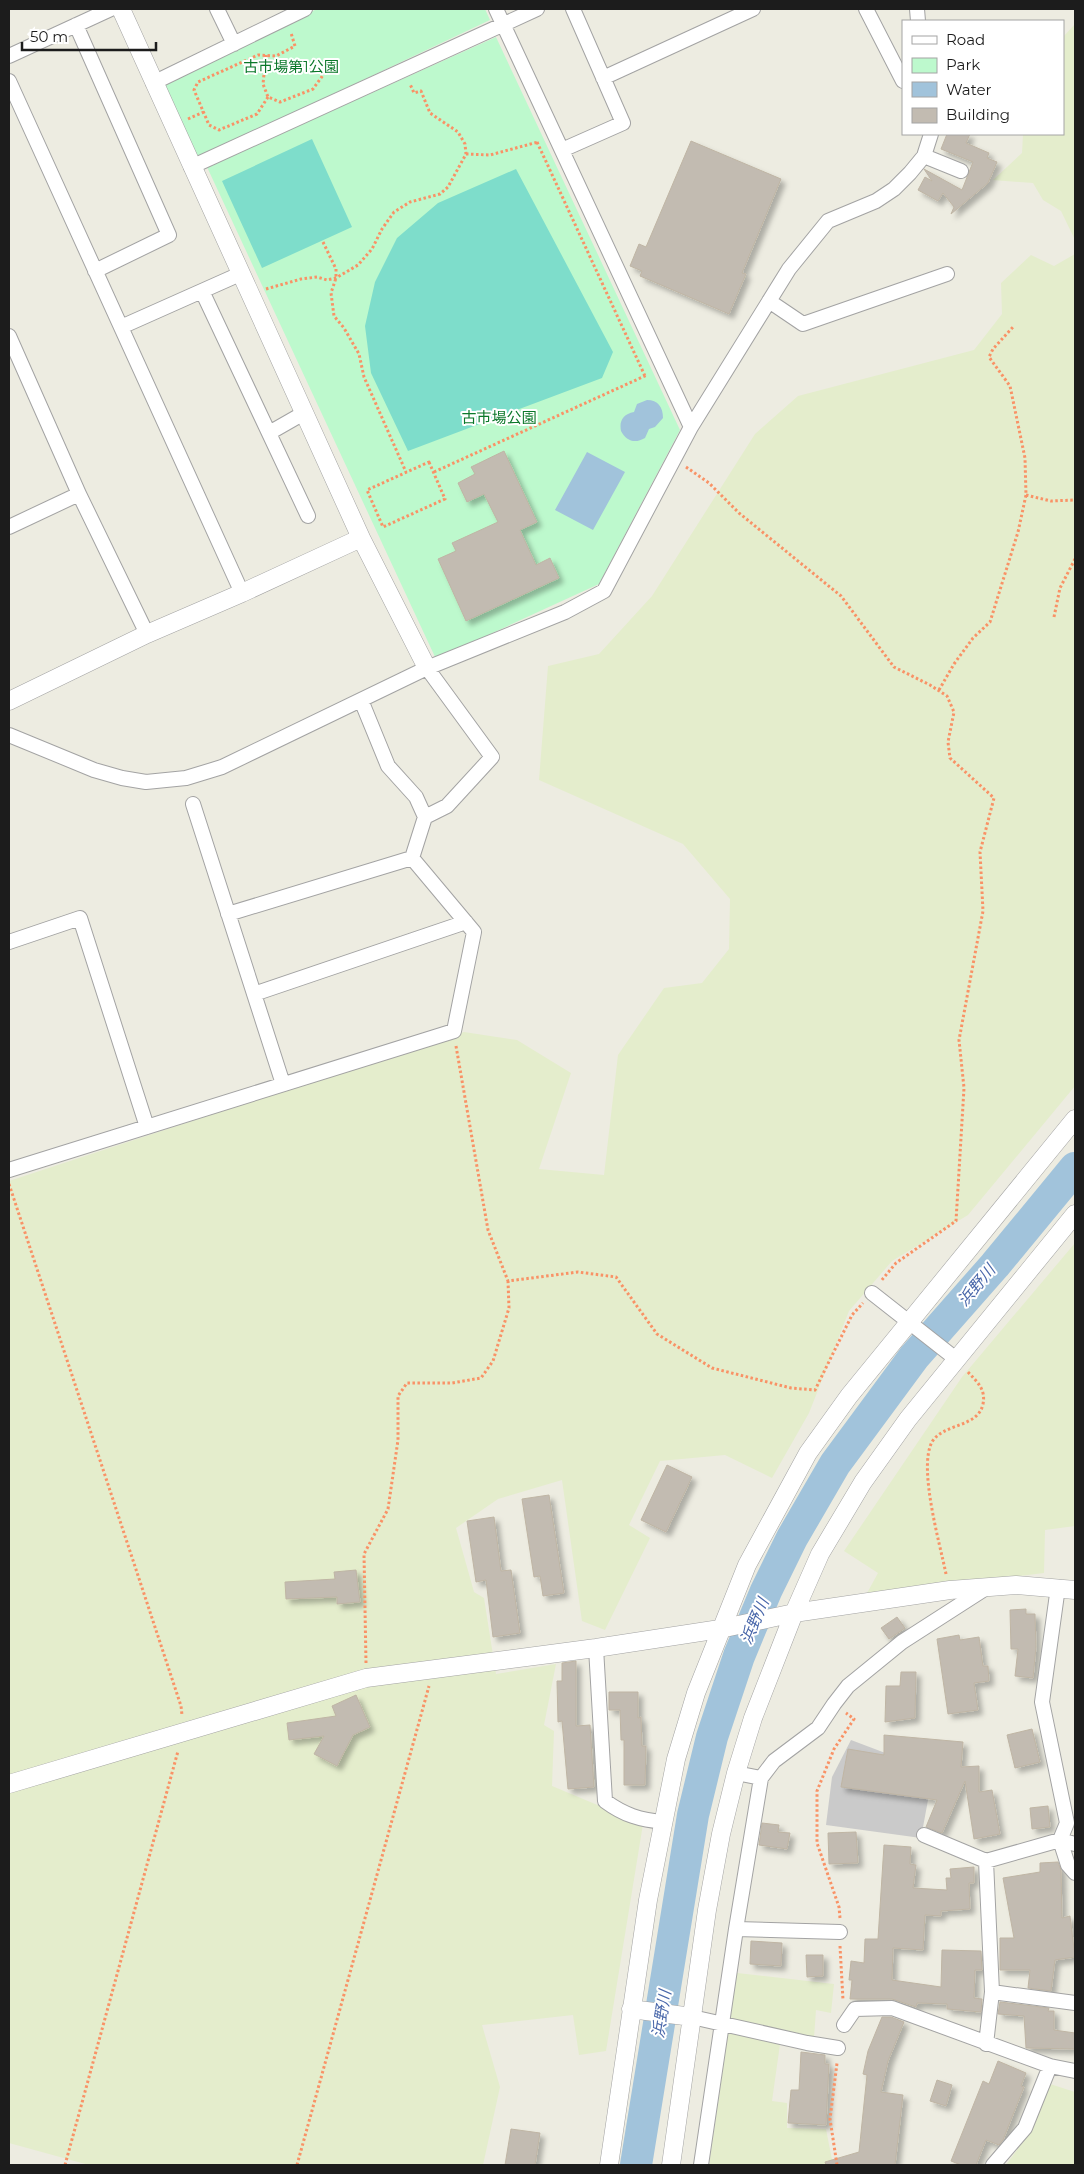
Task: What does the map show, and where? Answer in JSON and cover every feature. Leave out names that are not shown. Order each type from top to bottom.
[{"type":"street","points":[[9,56],[111,9]]},
{"type":"street","points":[[121,9],[191,167],[361,538],[427,668],[492,756],[447,806],[425,817]]},
{"type":"street","points":[[217,9],[234,44]]},
{"type":"street","points":[[153,83],[305,9]]},
{"type":"street","points":[[496,9],[691,427]]},
{"type":"street","points":[[191,167],[537,9]]},
{"type":"street","points":[[562,150],[623,123],[573,9]]},
{"type":"street","points":[[603,78],[753,9]]},
{"type":"street","points":[[866,9],[902,79]]},
{"type":"street","points":[[76,25],[169,234],[95,271]]},
{"type":"street","points":[[9,81],[242,593]]},
{"type":"street","points":[[9,735],[94,770],[146,782],[186,778],[222,767],[427,668],[565,612],[604,591],[691,427],[789,269],[828,221],[876,201],[894,189],[910,174],[924,156],[930,135]]},
{"type":"street","points":[[924,156],[961,171]]},
{"type":"street","points":[[121,327],[240,274]]},
{"type":"street","points":[[769,301],[803,324],[947,274]]},
{"type":"street","points":[[202,291],[308,516]]},
{"type":"street","points":[[9,336],[79,494],[147,634]]},
{"type":"street","points":[[269,433],[304,413]]},
{"type":"street","points":[[9,527],[79,494]]},
{"type":"street","points":[[9,701],[147,634],[361,538]]},
{"type":"street","points":[[360,700],[388,766],[416,797],[425,817],[412,858]]},
{"type":"street","points":[[193,804],[283,1084]]},
{"type":"street","points":[[228,914],[412,858]]},
{"type":"street","points":[[9,1170],[454,1031],[474,932],[412,858]]},
{"type":"street","points":[[9,942],[80,918],[147,1127]]},
{"type":"street","points":[[254,994],[466,922]]},
{"type":"street","points":[[609,2165],[648,1900],[676,1760],[696,1693],[720,1629],[747,1566],[808,1454],[849,1396],[1075,1119]]},
{"type":"street","points":[[671,2165],[708,1910],[722,1834],[736,1773],[753,1718],[794,1613],[820,1554],[863,1482],[908,1419],[1075,1214]]},
{"type":"street","points":[[872,1293],[956,1359]]},
{"type":"street","points":[[9,1784],[366,1678],[596,1648],[720,1629],[794,1613],[950,1590],[989,1586],[1067,1588],[1042,1702],[1067,1823],[1060,1840],[1068,1866],[1075,1873]]},
{"type":"street","points":[[701,2165],[736,1929],[761,1778],[774,1761],[818,1728],[848,1686],[902,1642],[989,1586]]},
{"type":"street","points":[[596,1648],[605,1801],[620,1812],[642,1820],[664,1822]]},
{"type":"street","points":[[736,1773],[761,1778]]},
{"type":"street","points":[[924,1835],[986,1862],[1060,1840],[1075,1844]]},
{"type":"street","points":[[986,1862],[992,1992],[986,2044]]},
{"type":"street","points":[[736,1929],[840,1932]]},
{"type":"street","points":[[992,1992],[1075,2003]]},
{"type":"street","points":[[844,2025],[856,2009],[892,2008],[986,2044],[1050,2066],[1075,2071]]},
{"type":"street","points":[[631,2009],[692,2017],[838,2048]]},
{"type":"street","points":[[993,2165],[1025,2128],[1050,2066]]},
{"type":"path","points":[[268,97],[257,114],[219,130],[209,125],[194,90],[198,82],[258,55],[276,56],[295,46],[286,18]]},
{"type":"path","points":[[266,55],[263,84],[268,97],[280,102],[313,89],[326,72]]},
{"type":"path","points":[[250,295],[300,279],[317,277],[327,280],[336,278],[358,265],[372,249],[382,229],[394,212],[410,202],[440,194],[448,187],[466,154],[465,144],[458,132],[430,112],[421,91],[414,93],[404,70]]},
{"type":"path","points":[[466,154],[490,155],[556,136]]},
{"type":"path","points":[[537,142],[645,376]]},
{"type":"path","points":[[323,242],[336,269],[336,278],[331,293],[334,316],[344,328],[359,354],[364,377],[406,472]]},
{"type":"path","points":[[939,690],[954,664],[973,638],[990,622],[1018,532],[1026,495],[1025,458],[1010,386],[989,357],[992,349],[1013,327]]},
{"type":"path","points":[[434,472],[664,367]]},
{"type":"path","points":[[508,1281],[578,1272],[616,1277],[657,1334],[712,1368],[791,1388],[815,1390],[852,1315],[896,1263],[956,1221],[964,1088],[959,1040],[983,911],[980,852],[994,798],[950,758],[948,742],[954,712],[947,696],[894,667],[841,596],[739,513],[709,484],[675,460]]},
{"type":"path","points":[[429,462],[434,472],[445,499],[383,527],[367,490],[429,462]]},
{"type":"path","points":[[1026,495],[1051,502],[1075,500]]},
{"type":"path","points":[[1054,618],[1060,588],[1075,559]]},
{"type":"path","points":[[366,1678],[364,1554],[388,1509],[398,1440],[398,1396],[407,1383],[452,1383],[481,1378],[493,1361],[509,1308],[508,1281],[488,1230],[454,1031]]},
{"type":"path","points":[[9,1184],[181,1706],[183,1733],[65,2165]]},
{"type":"path","points":[[950,1590],[929,1490],[928,1453],[933,1440],[974,1418],[982,1409],[985,1397],[982,1388],[956,1359]]},
{"type":"path","points":[[296,2165],[434,1669]]},
{"type":"shaded area","points":[[312,139],[352,227],[262,268],[222,181]]},
{"type":"shaded area","points":[[516,169],[613,352],[602,378],[408,451],[371,373],[365,326],[375,282],[397,238],[438,203]]},
{"type":"shaded area","points":[[851,1740],[888,1754],[935,1762],[921,1838],[826,1825],[832,1777]]},
{"type":"green space","name":"古市場第1公園","points":[[317,9],[485,9],[490,20],[198,158],[163,82]]},
{"type":"green space","points":[[1075,24],[1075,240],[1061,211],[1043,200],[1033,183],[993,180],[1022,153],[1023,135],[1064,135],[1064,36]]},
{"type":"green space","name":"古市場公園","points":[[496,37],[680,430],[599,584],[436,659],[207,167]]},
{"type":"green space","points":[[1075,254],[1075,1086],[968,1215],[892,1261],[849,1311],[809,1413],[772,1478],[725,1455],[660,1461],[629,1525],[650,1538],[605,1630],[582,1621],[562,1480],[498,1499],[456,1528],[474,1592],[484,1598],[496,1674],[556,1664],[544,1725],[554,1731],[552,1786],[643,1824],[606,2051],[579,2055],[573,2015],[482,2025],[500,2087],[483,2165],[89,2165],[9,2143],[9,1181],[464,1032],[517,1040],[571,1073],[539,1169],[604,1175],[618,1055],[664,988],[702,983],[729,949],[730,899],[683,844],[539,780],[548,666],[599,654],[652,596],[755,434],[798,396],[974,350],[1002,314],[1001,283],[1031,255],[1054,266]]},
{"type":"green space","points":[[1075,1243],[1075,1526],[1045,1530],[1044,1573],[866,1595],[878,1573],[844,1551],[962,1377]]},
{"type":"green space","points":[[737,1973],[834,1984],[831,2013],[816,2010],[814,2038],[782,2030],[772,2101],[787,2103],[787,2128],[826,2129],[833,2165],[709,2165]]},
{"type":"green space","points":[[1050,2084],[1075,2092],[1075,2165],[1006,2165],[1030,2132]]},
{"type":"water","points":[[647,400],[654,401],[659,405],[663,418],[655,427],[649,429],[645,438],[631,441],[621,431],[621,421],[627,414],[634,412],[637,404]]},
{"type":"water","points":[[587,452],[625,472],[593,530],[555,510]]},
{"type":"building","points":[[947,135],[970,135],[966,143],[989,153],[987,158],[997,162],[988,183],[951,214],[954,207],[943,193],[938,201],[918,190],[925,177],[932,181],[924,169],[962,190],[973,162],[941,149]]},
{"type":"building","points":[[691,141],[781,179],[742,273],[746,274],[729,314],[640,276],[642,271],[630,266],[639,244],[646,247]]},
{"type":"building","points":[[504,451],[537,522],[520,530],[536,565],[550,558],[559,578],[466,621],[438,559],[456,551],[452,543],[498,522],[484,494],[467,502],[458,483],[475,474],[471,467]]},
{"type":"building","points":[[667,1465],[692,1477],[666,1532],[641,1520]]},
{"type":"building","points":[[549,1495],[564,1593],[543,1596],[540,1576],[534,1577],[522,1499]]},
{"type":"building","points":[[494,1517],[501,1571],[511,1570],[520,1633],[493,1637],[486,1580],[476,1582],[467,1521]]},
{"type":"building","points":[[356,1570],[360,1602],[337,1604],[337,1597],[286,1599],[285,1582],[335,1579],[334,1572]]},
{"type":"building","points":[[1026,1609],[1026,1614],[1035,1614],[1036,1647],[1033,1678],[1015,1676],[1018,1649],[1011,1649],[1010,1610]]},
{"type":"building","points":[[897,1617],[905,1628],[889,1639],[881,1628]]},
{"type":"building","points":[[959,1635],[960,1640],[979,1637],[983,1666],[988,1666],[989,1681],[974,1683],[978,1710],[948,1714],[937,1639]]},
{"type":"building","points":[[576,1661],[576,1726],[590,1725],[594,1787],[568,1789],[562,1721],[558,1722],[557,1681],[562,1681],[562,1663]]},
{"type":"building","points":[[901,1672],[916,1672],[915,1718],[885,1722],[886,1686],[900,1686]]},
{"type":"building","points":[[609,1692],[638,1692],[638,1718],[641,1717],[642,1746],[646,1746],[645,1785],[624,1785],[624,1740],[621,1740],[620,1710],[609,1710]]},
{"type":"building","points":[[356,1695],[370,1727],[353,1735],[337,1766],[314,1754],[324,1736],[289,1740],[287,1723],[336,1716],[332,1706]]},
{"type":"building","points":[[1032,1729],[1040,1762],[1015,1768],[1007,1735]]},
{"type":"building","points":[[884,1735],[963,1742],[961,1767],[979,1766],[979,1792],[992,1790],[1000,1834],[974,1839],[965,1781],[942,1833],[926,1827],[937,1800],[841,1787],[848,1749],[884,1755]]},
{"type":"building","points":[[1048,1806],[1050,1827],[1032,1829],[1030,1808]]},
{"type":"building","points":[[762,1823],[779,1825],[778,1832],[790,1833],[787,1849],[759,1845]]},
{"type":"building","points":[[856,1832],[858,1863],[829,1864],[828,1833]]},
{"type":"building","points":[[884,1845],[911,1847],[910,1864],[916,1865],[913,1888],[947,1890],[946,1878],[951,1878],[950,1869],[974,1867],[974,1883],[969,1883],[970,1909],[941,1911],[941,1916],[925,1915],[923,1950],[893,1948],[892,1980],[941,1987],[942,1950],[981,1951],[982,1970],[975,1970],[974,1998],[982,1999],[981,2012],[947,2009],[947,2004],[917,2003],[916,2007],[892,1999],[850,1999],[851,1961],[864,1963],[865,1939],[878,1939]]},
{"type":"building","points":[[1058,1862],[1061,1870],[1062,1918],[1070,1916],[1075,1957],[1055,1960],[1051,1991],[1028,1988],[1030,1970],[1000,1970],[1000,1938],[1014,1938],[1003,1878],[1040,1872],[1040,1863]]},
{"type":"building","points":[[751,1941],[782,1943],[781,1966],[750,1964]]},
{"type":"building","points":[[806,1955],[823,1955],[823,1976],[807,1977]]},
{"type":"building","points":[[1000,2002],[1049,2008],[1048,2011],[1054,2011],[1054,2030],[1075,2033],[1075,2049],[1026,2048],[1024,2016],[998,2014]]},
{"type":"building","points":[[882,2017],[891,2017],[904,2022],[888,2061],[881,2092],[903,2095],[895,2165],[826,2165],[825,2162],[859,2152],[867,2075],[863,2074],[868,2051]]},
{"type":"building","points":[[801,2052],[825,2055],[825,2064],[829,2064],[826,2125],[788,2123],[791,2090],[799,2090]]},
{"type":"building","points":[[998,2061],[1026,2073],[1021,2086],[1024,2087],[1003,2140],[999,2145],[986,2140],[976,2165],[961,2165],[951,2161],[983,2081],[989,2084]]},
{"type":"building","points":[[937,2080],[952,2085],[946,2106],[930,2101]]},
{"type":"building","points":[[511,2129],[540,2133],[535,2165],[505,2165]]},
{"type":"waterway","name":"浜野川","points":[[636,2165],[693,1815],[712,1737],[739,1656],[766,1591],[792,1538],[835,1464],[914,1357],[995,1265],[1075,1168]]}]
